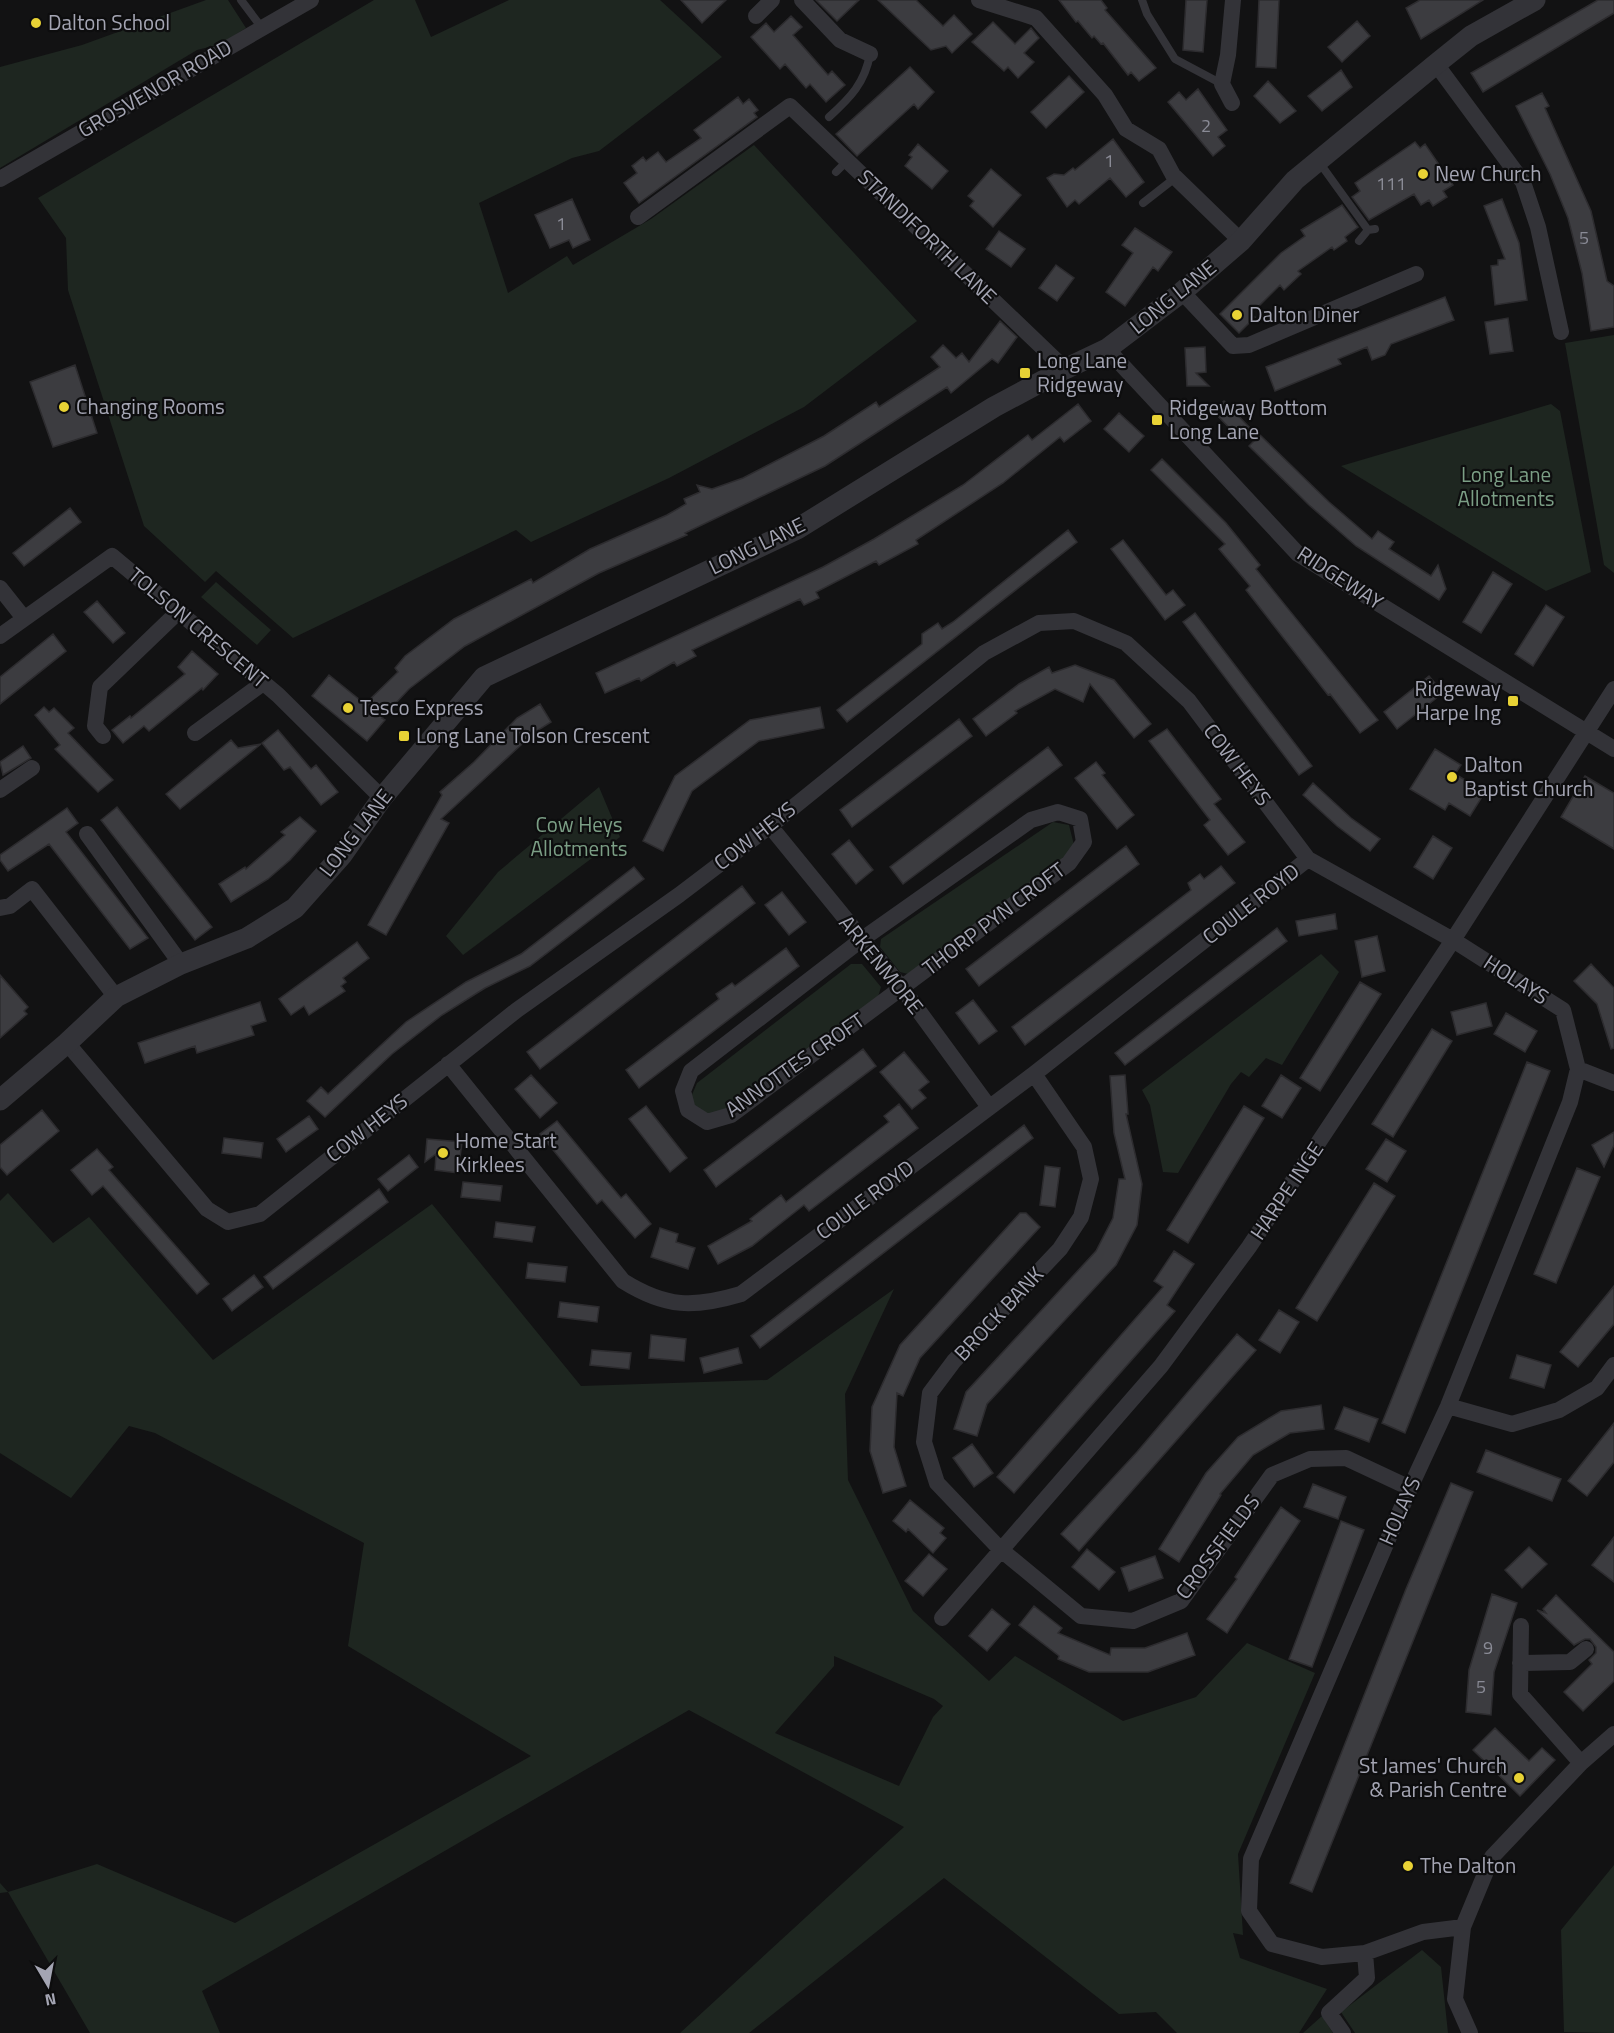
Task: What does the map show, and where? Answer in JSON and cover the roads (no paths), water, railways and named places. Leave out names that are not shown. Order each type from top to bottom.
[{"type":"street","name":"GROSVENOR ROAD","points":[[0,179],[311,0]]},
{"type":"street","points":[[756,16],[772,0]]},
{"type":"street","points":[[802,0],[840,40],[870,54]]},
{"type":"street","points":[[979,0],[1036,18],[1105,96],[1126,129],[1159,149],[1175,178],[1241,241]]},
{"type":"street","points":[[1232,103],[1222,84],[1228,55],[1233,0]]},
{"type":"street","name":"LONG LANE","points":[[0,1100],[68,1043],[116,997],[181,964],[247,938],[295,908],[342,855],[382,798],[484,677],[653,595],[797,529],[994,407],[1107,349],[1182,292],[1241,241],[1295,180],[1436,64],[1471,36],[1536,0]]},
{"type":"street","points":[[1436,64],[1523,182],[1538,227],[1561,332]]},
{"type":"street","name":"STANDIFORTH LANE","points":[[638,217],[790,106],[842,167],[1065,369]]},
{"type":"street","points":[[1182,292],[1233,346],[1250,345],[1416,274]]},
{"type":"street","name":"RIDGEWAY","points":[[1107,349],[1298,554],[1614,749]]},
{"type":"street","name":"TOLSON CRESCENT","points":[[0,636],[23,617],[112,556],[263,683],[382,798]]},
{"type":"street","points":[[0,588],[23,617]]},
{"type":"street","points":[[103,736],[95,726],[100,687],[178,612]]},
{"type":"street","name":"COW HEYS","points":[[68,1043],[207,1209],[228,1222],[260,1214],[517,1010],[679,895],[770,826],[984,653],[1039,623],[1074,621],[1126,644],[1189,701],[1308,859],[1453,940]]},
{"type":"street","points":[[195,733],[237,714],[263,683]]},
{"type":"street","points":[[1588,732],[1614,689]]},
{"type":"street","name":"HARPE INGE","points":[[942,1618],[1161,1366],[1249,1247],[1588,732]]},
{"type":"street","points":[[0,790],[32,768]]},
{"type":"street","name":"THORP PYN CROFT","points":[[861,940],[1031,820],[1058,812],[1080,819],[1084,842],[1069,863],[902,988]]},
{"type":"street","name":"ARKENMORE","points":[[770,826],[902,988],[989,1107]]},
{"type":"street","points":[[87,834],[181,964]]},
{"type":"street","name":"COULE ROYD","points":[[448,1064],[623,1281],[645,1294],[671,1301],[706,1305],[741,1294],[1034,1074],[1308,859]]},
{"type":"street","points":[[0,908],[10,906],[32,889],[116,997]]},
{"type":"street","name":"ANNOTTES CROFT","points":[[861,940],[691,1071],[683,1091],[688,1110],[707,1122],[731,1115],[902,988]]},
{"type":"street","name":"HOLAYS","points":[[1453,940],[1563,1011],[1578,1069],[1566,1113],[1448,1406],[1410,1488],[1251,1859],[1249,1911],[1272,1944],[1322,1957],[1365,1953],[1423,1932],[1463,1927]]},
{"type":"street","points":[[1578,1069],[1614,1083]]},
{"type":"street","name":"BROCK BANK","points":[[1000,1549],[937,1483],[924,1442],[930,1393],[954,1361],[1060,1249],[1081,1217],[1091,1179],[1084,1148],[1034,1074]]},
{"type":"street","points":[[1448,1406],[1512,1424],[1568,1404],[1597,1388],[1614,1365]]},
{"type":"street","name":"CROSSFIELDS","points":[[1000,1549],[1081,1616],[1133,1621],[1181,1601],[1272,1475],[1310,1459],[1346,1458],[1410,1488]]},
{"type":"street","points":[[1521,1626],[1520,1694],[1581,1763]]},
{"type":"street","points":[[1520,1663],[1570,1662],[1586,1649]]},
{"type":"street","points":[[1470,2033],[1455,1999],[1463,1927],[1492,1857],[1581,1763],[1614,1734]]},
{"type":"street","points":[[1343,2033],[1329,2013],[1367,1978],[1365,1953]]},
{"type":"lane","points":[[241,0],[262,28]]},
{"type":"lane","points":[[1142,0],[1147,14],[1175,59],[1222,84]]},
{"type":"lane","points":[[829,117],[854,94],[867,73],[870,54]]},
{"type":"lane","points":[[1318,161],[1372,229],[1359,241]]},
{"type":"lane","points":[[1143,203],[1175,178]]},
{"type":"place","name":"Dalton School","points":[[36,23]]},
{"type":"place","name":"New Church","points":[[1423,174]]},
{"type":"place","name":"Dalton Diner","points":[[1237,315]]},
{"type":"place","name":"Long Lane Ridgeway","points":[[1025,373]]},
{"type":"place","name":"Changing Rooms","points":[[64,407]]},
{"type":"place","name":"Ridgeway Bottom Long Lane","points":[[1157,420]]},
{"type":"place","name":"Ridgeway Harpe Ing","points":[[1513,701]]},
{"type":"place","name":"Tesco Express","points":[[348,708]]},
{"type":"place","name":"Long Lane Tolson Crescent","points":[[404,736]]},
{"type":"place","name":"Dalton Baptist Church","points":[[1452,777]]},
{"type":"place","name":"Home Start Kirklees","points":[[443,1153]]},
{"type":"place","name":"St James' Church & Parish Centre","points":[[1519,1778]]},
{"type":"place","name":"The Dalton","points":[[1408,1866]]},
{"type":"park label","name":"Long Lane Allotments","points":[[1506,487]]},
{"type":"park label","name":"Cow Heys Allotments","points":[[579,837]]}]
